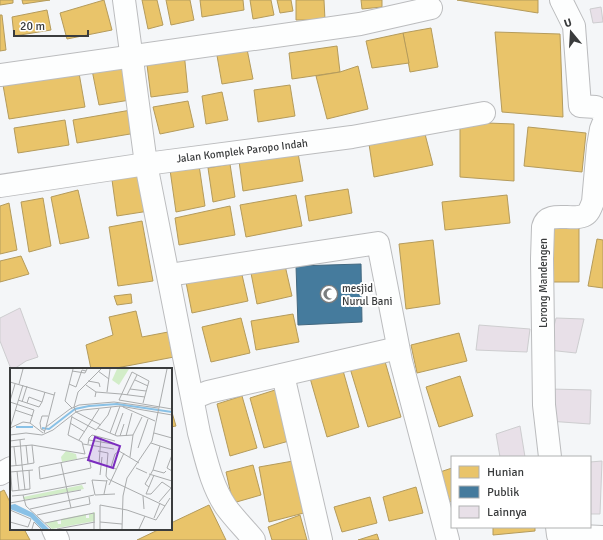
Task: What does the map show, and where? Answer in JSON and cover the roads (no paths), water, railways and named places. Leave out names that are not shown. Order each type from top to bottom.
[{"type":"street","points":[[124,0],[146,164],[199,433],[209,471],[219,495],[226,507],[254,540]]},
{"type":"street","points":[[561,0],[574,26],[580,106],[596,107],[603,113]]},
{"type":"street","points":[[0,75],[132,55],[360,24],[431,8]]},
{"type":"street","name":"Jalan Komplek Paropo Indah","points":[[0,186],[146,164],[352,137],[484,113]]},
{"type":"street","name":"Lorong Mandengen","points":[[550,456],[544,405],[543,227],[544,222],[548,219],[580,217],[586,215],[589,211],[593,202],[598,146],[603,124]]},
{"type":"street","points":[[169,275],[378,243],[398,348],[448,540]]},
{"type":"street","points":[[192,398],[208,392],[398,348]]},
{"type":"street","points":[[283,374],[321,540]]},
{"type":"street","points":[[0,474],[10,469]]},
{"type":"street","points":[[558,528],[558,536],[603,537]]},
{"type":"street","points":[[53,530],[58,540]]},
{"type":"place","name":"mesjid Nurul Bani","points":[[329,294]]}]
